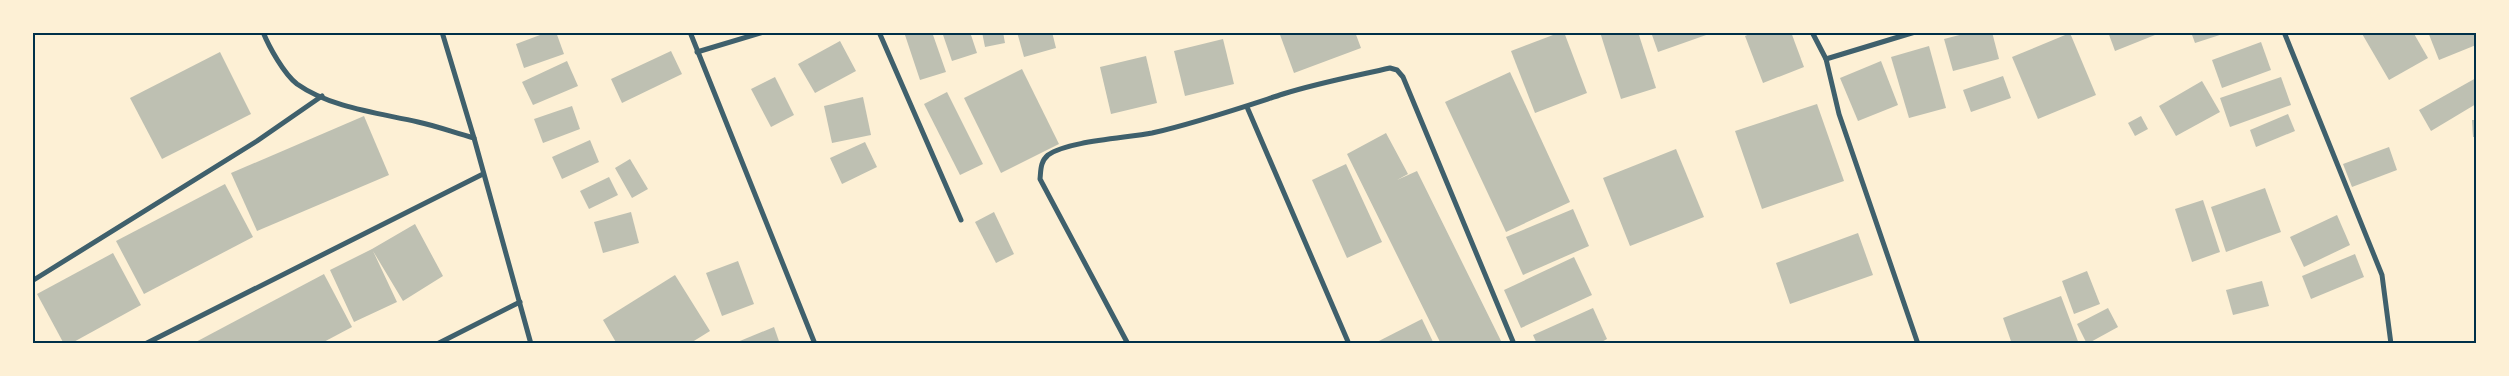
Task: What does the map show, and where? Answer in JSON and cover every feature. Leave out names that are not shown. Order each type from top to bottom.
[{"type":"street","points":[[263,32],[268,47],[296,83],[322,96],[356,108],[421,122],[474,138]]},
{"type":"street","points":[[442,32],[474,138],[531,344]]},
{"type":"street","points":[[690,32],[816,344]]},
{"type":"street","points":[[697,52],[764,32]]},
{"type":"street","points":[[879,32],[961,220]]},
{"type":"street","points":[[1812,32],[1826,59],[1839,114],[1918,344]]},
{"type":"street","points":[[1826,59],[1915,32]]},
{"type":"street","points":[[2284,32],[2382,275],[2391,344]]},
{"type":"street","points":[[1128,344],[1104,294],[1040,179],[1041,163],[1048,155],[1059,150],[1098,141],[1151,133],[1247,107],[1284,94],[1390,68],[1397,70],[1403,77],[1514,344]]},
{"type":"street","points":[[32,281],[257,141],[322,96]]},
{"type":"street","points":[[1247,107],[1349,344]]},
{"type":"street","points":[[145,344],[483,174]]},
{"type":"street","points":[[437,344],[520,302]]},
{"type":"building","points":[[548,32],[556,32],[564,54],[524,68],[516,44]]},
{"type":"building","points":[[904,32],[932,32],[946,72],[920,80]]},
{"type":"building","points":[[942,32],[970,32],[977,53],[952,61]]},
{"type":"building","points":[[982,32],[1003,32],[1005,43],[985,47]]},
{"type":"building","points":[[1017,32],[1052,32],[1056,48],[1024,57]]},
{"type":"building","points":[[1279,32],[1355,32],[1361,48],[1294,73]]},
{"type":"building","points":[[1564,32],[1587,93],[1535,113],[1511,51]]},
{"type":"building","points":[[1600,32],[1638,32],[1656,88],[1621,99]]},
{"type":"building","points":[[1651,32],[1708,32],[1709,34],[1658,52]]},
{"type":"building","points":[[1754,32],[1791,32],[1804,67],[1763,83],[1745,36]]},
{"type":"building","points":[[1971,32],[1992,32],[1999,59],[1953,71],[1944,39]]},
{"type":"building","points":[[2108,32],[2160,32],[2160,33],[2115,51]]},
{"type":"building","points":[[2191,32],[2226,32],[2226,33],[2195,43]]},
{"type":"building","points":[[2361,32],[2413,32],[2428,58],[2389,80]]},
{"type":"building","points":[[2428,32],[2476,32],[2476,45],[2439,60]]},
{"type":"building","points":[[2070,33],[2096,95],[2038,119],[2012,57]]},
{"type":"building","points":[[1223,39],[1234,84],[1185,96],[1174,51]]},
{"type":"building","points":[[840,41],[856,71],[815,93],[798,64]]},
{"type":"building","points":[[2261,42],[2271,70],[2222,88],[2212,60]]},
{"type":"building","points":[[1929,46],[1946,108],[1909,118],[1891,57]]},
{"type":"building","points":[[671,51],[682,74],[622,103],[611,79]]},
{"type":"building","points":[[220,52],[251,114],[162,159],[130,98]]},
{"type":"building","points":[[1146,56],[1157,103],[1111,114],[1100,67]]},
{"type":"building","points":[[567,61],[578,86],[533,105],[522,82]]},
{"type":"building","points":[[1881,61],[1898,105],[1858,121],[1840,78]]},
{"type":"building","points":[[1022,69],[1059,144],[1001,173],[964,98]]},
{"type":"building","points":[[1510,72],[1570,202],[1506,232],[1445,102]]},
{"type":"building","points":[[2003,76],[2011,98],[1971,112],[1963,90]]},
{"type":"building","points":[[775,77],[794,115],[771,127],[751,89]]},
{"type":"building","points":[[2281,77],[2291,105],[2230,127],[2220,98]]},
{"type":"building","points":[[2476,78],[2476,104],[2431,131],[2419,110]]},
{"type":"building","points":[[2202,81],[2220,112],[2176,136],[2159,106]]},
{"type":"building","points":[[947,92],[983,164],[960,175],[924,104]]},
{"type":"building","points":[[863,97],[871,135],[832,143],[824,106]]},
{"type":"building","points":[[1817,104],[1844,181],[1762,209],[1735,131]]},
{"type":"building","points":[[572,106],[580,129],[543,143],[534,119]]},
{"type":"building","points":[[2288,114],[2295,131],[2256,147],[2250,130]]},
{"type":"building","points":[[364,116],[389,175],[257,231],[231,173]]},
{"type":"building","points":[[2141,116],[2148,129],[2135,136],[2128,123]]},
{"type":"building","points":[[2472,120],[2476,120],[2476,137],[2473,137]]},
{"type":"building","points":[[1386,133],[1408,174],[1397,180],[1417,171],[1502,343],[1441,344],[1347,154]]},
{"type":"building","points":[[590,140],[599,162],[562,179],[552,157]]},
{"type":"building","points":[[865,142],[877,167],[842,184],[830,158]]},
{"type":"building","points":[[2389,147],[2397,170],[2352,187],[2343,164]]},
{"type":"building","points":[[1676,149],[1704,217],[1630,246],[1603,178]]},
{"type":"building","points":[[630,159],[648,189],[632,198],[615,168]]},
{"type":"building","points":[[1346,164],[1382,242],[1347,258],[1312,180]]},
{"type":"building","points":[[609,177],[618,195],[589,209],[580,191]]},
{"type":"building","points":[[225,184],[253,237],[144,294],[116,241]]},
{"type":"building","points":[[2265,188],[2281,232],[2226,252],[2211,207]]},
{"type":"building","points":[[2203,200],[2220,252],[2192,262],[2175,209]]},
{"type":"building","points":[[1573,209],[1589,246],[1523,275],[1506,237]]},
{"type":"building","points":[[631,212],[639,243],[603,253],[594,222]]},
{"type":"building","points":[[994,212],[1014,254],[996,263],[975,222]]},
{"type":"building","points":[[2337,215],[2350,245],[2304,267],[2290,237]]},
{"type":"building","points":[[415,224],[443,276],[403,301],[373,251],[397,302],[354,322],[330,270],[372,249]]},
{"type":"building","points":[[1858,233],[1873,275],[1790,304],[1776,263]]},
{"type":"building","points":[[113,253],[141,305],[70,344],[64,344],[37,294]]},
{"type":"building","points":[[2355,254],[2364,277],[2311,299],[2302,276]]},
{"type":"building","points":[[1574,257],[1592,295],[1521,328],[1504,290]]},
{"type":"building","points":[[738,261],[754,304],[722,316],[706,273]]},
{"type":"building","points":[[2087,271],[2100,304],[2074,314],[2062,281]]},
{"type":"building","points":[[324,274],[352,327],[320,344],[192,344]]},
{"type":"building","points":[[675,275],[710,331],[689,344],[617,344],[603,320]]},
{"type":"building","points":[[2262,281],[2269,306],[2233,315],[2226,290]]},
{"type":"building","points":[[2061,296],[2079,344],[2012,344],[2003,318]]},
{"type":"building","points":[[1593,308],[1607,339],[1598,344],[1537,344],[1533,335]]},
{"type":"building","points":[[2108,308],[2118,327],[2087,344],[2077,324]]},
{"type":"building","points":[[1422,319],[1434,344],[1373,344]]},
{"type":"building","points":[[774,327],[780,344],[735,344],[735,343]]}]
